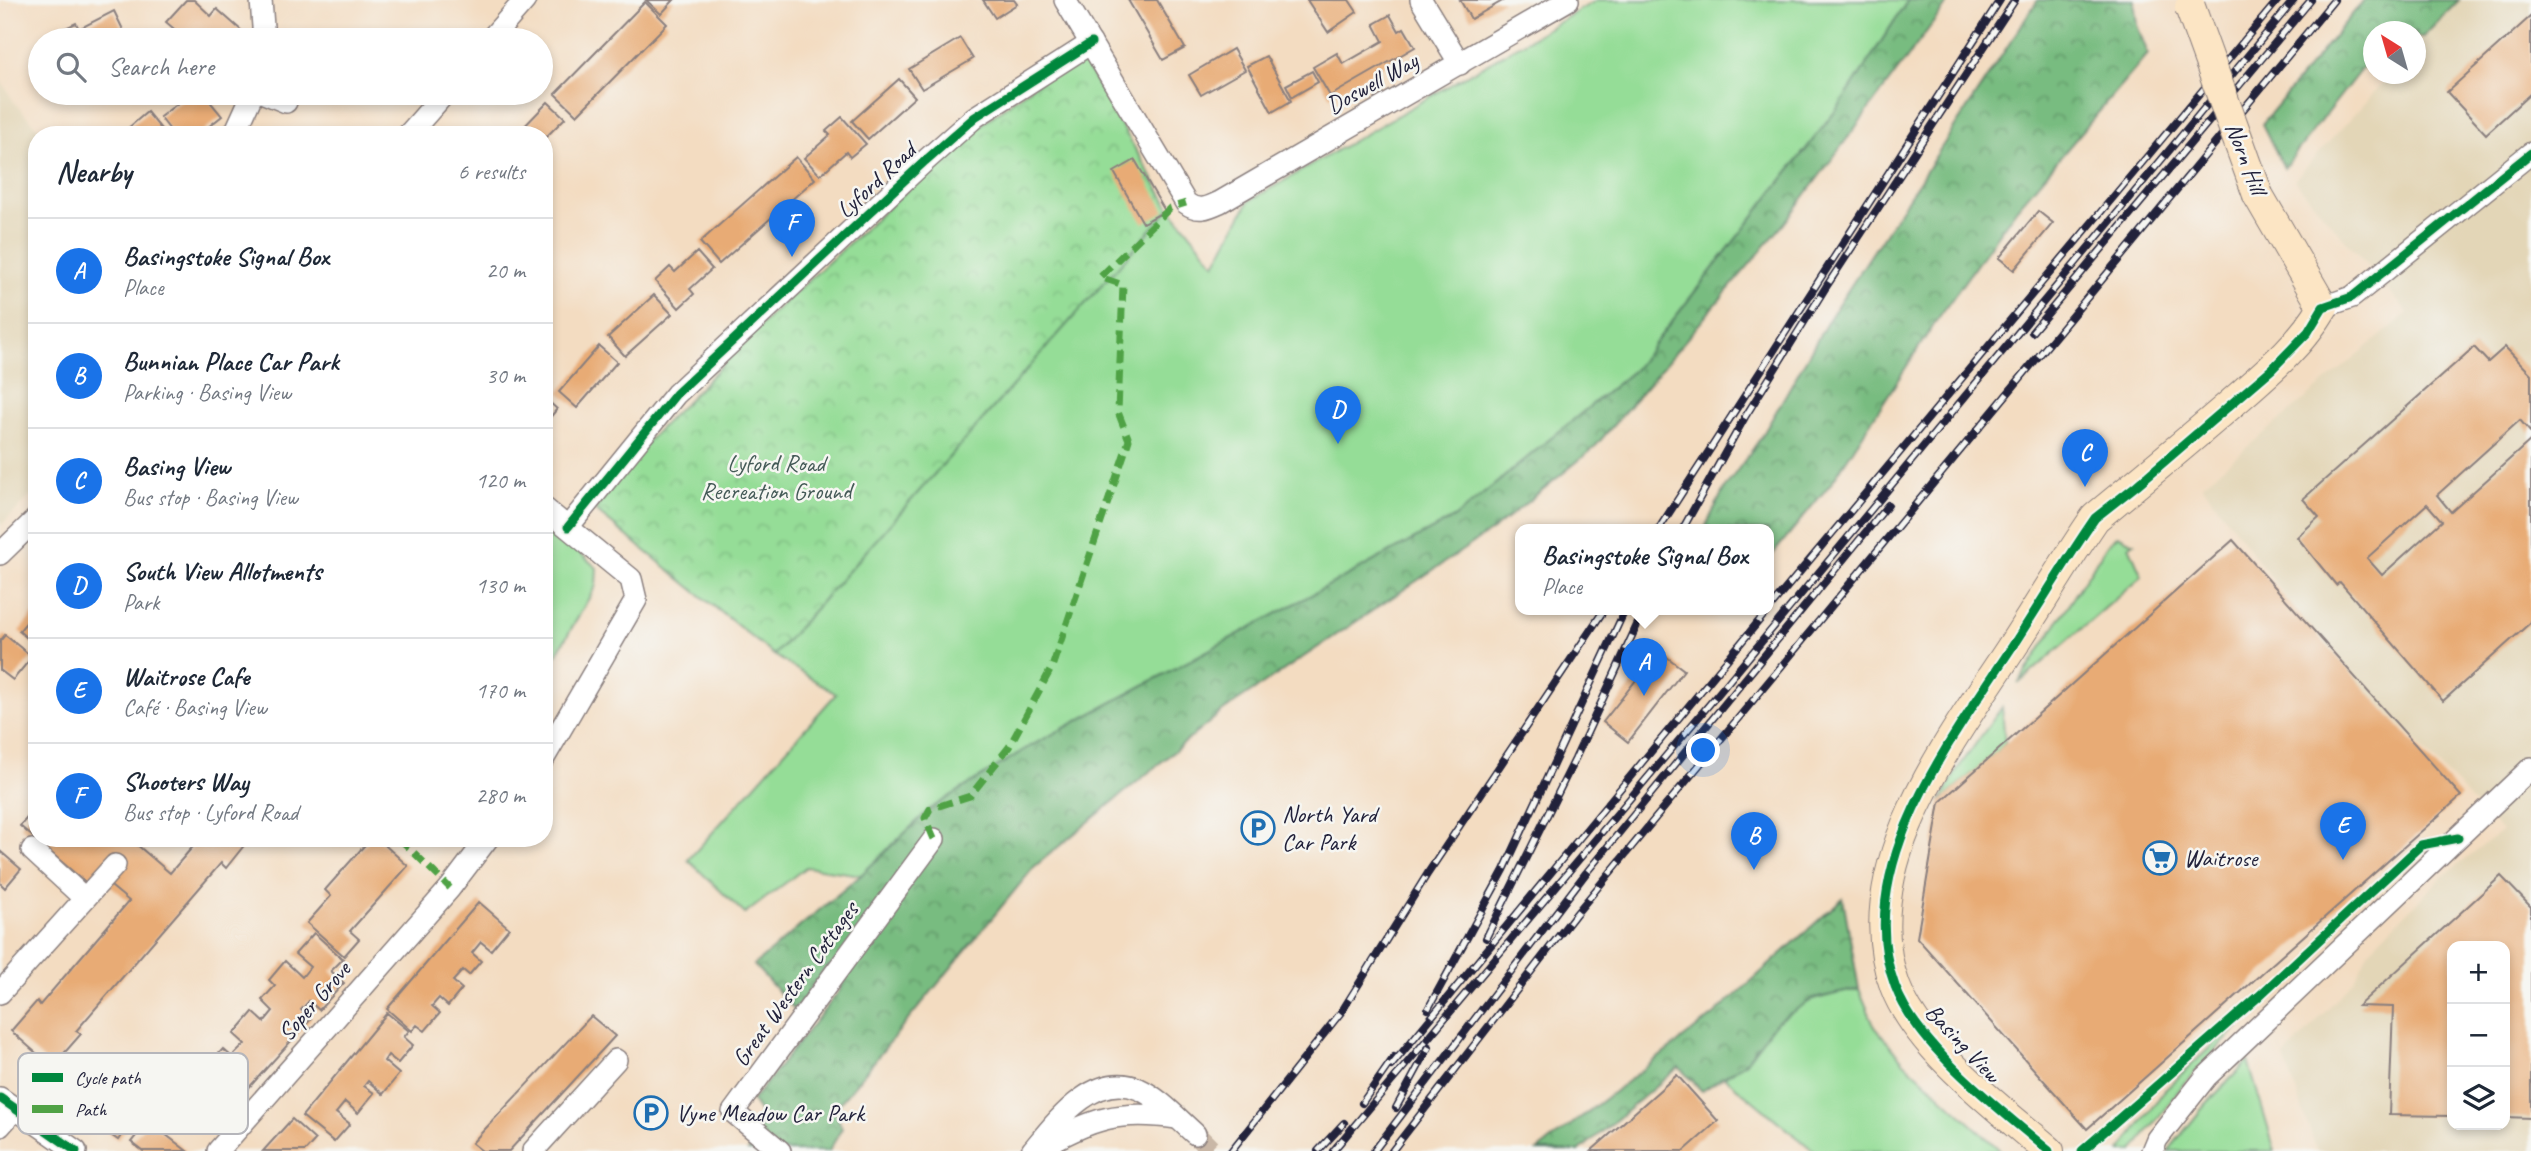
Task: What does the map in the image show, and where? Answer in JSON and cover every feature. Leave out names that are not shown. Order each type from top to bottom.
[{"type":"street","points":[[261,0],[263,28]]},
{"type":"street","points":[[500,28],[525,0]]},
{"type":"street","points":[[1065,0],[1091,43]]},
{"type":"street","points":[[1420,0],[1460,64]]},
{"type":"street","name":"Doswell Way","points":[[1091,43],[1186,203],[1194,209],[1202,209],[1568,0]]},
{"type":"street","name":"Norn Hill","points":[[2189,4],[2258,195],[2323,307]]},
{"type":"street","name":"Lyford Road","points":[[568,527],[676,394],[866,215],[975,117],[1091,43]]},
{"type":"street","points":[[238,126],[248,105]]},
{"type":"street","points":[[416,126],[434,105]]},
{"type":"street","points":[[2323,307],[2352,297],[2531,153]]},
{"type":"street","name":"Basing View","points":[[2049,1151],[1984,1096],[1936,1048],[1919,1029],[1895,987],[1885,926],[1887,889],[1897,852],[1921,792],[2095,518],[2272,369],[2308,332],[2323,307]]},
{"type":"street","points":[[553,515],[631,579],[636,600],[553,743]]},
{"type":"street","points":[[0,554],[28,527]]},
{"type":"street","points":[[2152,1151],[2165,1128],[2206,1077],[2531,768]]},
{"type":"street","name":"Great Western Cottages","points":[[780,1151],[733,1112],[934,839]]},
{"type":"street","name":"Soper Grove","points":[[248,1117],[450,888],[481,847]]},
{"type":"street","points":[[32,850],[84,898]]},
{"type":"street","points":[[0,993],[115,865]]},
{"type":"street","points":[[533,1151],[616,1060]]},
{"type":"street","points":[[1033,1151],[1074,1104],[1094,1092],[1115,1086],[1138,1088],[1195,1134]]},
{"type":"street","points":[[0,1126],[8,1103]]},
{"type":"street","points":[[1033,1151],[1100,1119],[1137,1112],[1177,1118]]},
{"type":"street","points":[[52,1134],[76,1151]]},
{"type":"street","name":"Soper Grove","points":[[218,1151],[233,1134]]},
{"type":"shaded area","points":[[2457,0],[2531,0],[2531,1151],[2317,1151],[2284,1057],[2354,980],[2370,950],[2441,878],[2501,831],[2310,630],[2202,485],[2408,313],[2294,180],[2382,84],[2426,84],[2426,35]]},
{"type":"shaded area","points":[[0,79],[14,102],[36,126],[28,126],[28,499],[0,526]]},
{"type":"green space","points":[[1597,0],[1908,0],[1841,104],[1634,370],[1454,518],[1027,748],[930,809],[861,875],[806,867],[745,914],[688,860],[836,694],[774,655],[1170,208],[1215,264],[1249,201]]},
{"type":"green space","points":[[1908,0],[1950,0],[1783,225],[1594,448],[1494,529],[1223,711],[1034,867],[834,1110],[842,1128],[829,1151],[748,1151],[764,1119],[752,1101],[841,989],[827,966],[795,1010],[754,965],[861,875],[930,809],[1027,748],[1454,518],[1634,370],[1841,104]]},
{"type":"green space","points":[[2038,0],[2134,0],[2137,25],[2148,54],[2017,208],[1934,324],[1832,482],[1774,553],[1774,524],[1707,524],[1724,489],[1762,436],[1829,319]]},
{"type":"green space","points":[[2364,0],[2459,0],[2426,34],[2426,21],[2363,21],[2363,67],[2284,168],[2262,124]]},
{"type":"green space","name":"Lyford Road Recreation Ground","points":[[1078,52],[1170,208],[774,655],[595,510],[635,454],[775,311],[965,137]]},
{"type":"green space","points":[[553,530],[597,568],[596,586],[553,660]]},
{"type":"green space","points":[[2118,535],[2134,543],[2129,546],[2142,576],[2018,684],[2107,545]]},
{"type":"green space","points":[[2002,707],[2005,744],[1940,802],[1957,770]]},
{"type":"green space","points":[[1843,898],[1859,989],[1813,999],[1775,1023],[1745,1063],[1702,1091],[1679,1067],[1579,1151],[1537,1151],[1715,1014]]},
{"type":"green space","points":[[1859,989],[1875,1027],[1904,1062],[2001,1151],[1814,1151],[1724,1077],[1746,1059],[1773,1025],[1792,1010],[1813,1000]]},
{"type":"green space","points":[[2237,1022],[2240,1025],[2183,1085],[2133,1151],[2120,1151],[2165,1090]]},
{"type":"green space","points":[[2248,1061],[2275,1151],[2168,1151],[2205,1105]]},
{"type":"building","points":[[186,0],[194,0],[211,16],[217,9],[239,28],[173,28],[166,22]]},
{"type":"building","points":[[646,0],[674,0],[661,14]]},
{"type":"building","points":[[983,0],[1014,0],[1017,4],[995,18]]},
{"type":"building","points":[[1128,0],[1157,0],[1185,48],[1163,60]]},
{"type":"building","points":[[1307,0],[1349,0],[1357,12],[1328,32]]},
{"type":"building","points":[[1460,0],[1504,0],[1471,19]]},
{"type":"building","points":[[645,2],[667,24],[577,115],[555,94]]},
{"type":"building","points":[[114,11],[122,28],[81,28]]},
{"type":"building","points":[[1390,15],[1399,31],[1404,28],[1415,47],[1330,96],[1313,67],[1337,53],[1343,64],[1383,41],[1374,24]]},
{"type":"building","points":[[2531,16],[2531,93],[2486,134],[2447,92]]},
{"type":"building","points":[[76,23],[78,28],[65,28]]},
{"type":"building","points":[[960,38],[973,59],[922,89],[909,69]]},
{"type":"building","points":[[1233,49],[1245,70],[1201,95],[1189,75]]},
{"type":"building","points":[[1266,56],[1291,101],[1272,112],[1247,66]]},
{"type":"building","points":[[1312,71],[1318,82],[1292,97],[1286,85]]},
{"type":"building","points":[[899,79],[915,97],[868,139],[852,121]]},
{"type":"building","points":[[176,105],[213,105],[222,116],[209,126],[167,126],[160,117]]},
{"type":"building","points":[[545,105],[551,105],[565,118],[553,130],[553,126],[525,126]]},
{"type":"building","points":[[147,112],[159,126],[131,126]]},
{"type":"building","points":[[842,117],[866,144],[850,157],[846,152],[820,175],[804,158],[830,135],[826,131]]},
{"type":"building","points":[[796,157],[815,179],[719,264],[700,242]]},
{"type":"building","points":[[1135,160],[1165,211],[1143,223],[1114,172]]},
{"type":"building","points":[[2038,211],[2053,223],[2014,270],[1999,258]]},
{"type":"building","points":[[697,252],[712,269],[690,289],[694,294],[679,308],[655,281],[670,267],[675,272]]},
{"type":"building","points":[[654,295],[672,314],[625,356],[608,337]]},
{"type":"building","points":[[599,346],[617,362],[577,408],[559,392]]},
{"type":"building","points":[[2474,347],[2488,362],[2505,347],[2531,374],[2531,433],[2520,420],[2437,495],[2451,512],[2531,440],[2531,622],[2443,701],[2340,582],[2336,585],[2297,537],[2319,517],[2303,499]],"holes":[[[2427,504],[2442,521],[2382,575],[2367,558]]]},
{"type":"building","name":"Waitrose","points":[[2233,540],[2461,796],[2087,1129],[1917,938],[1940,802]]},
{"type":"building","points":[[28,620],[28,639],[19,631]]},
{"type":"building","points":[[5,635],[28,654],[28,662],[13,680],[0,670],[0,641]]},
{"type":"building","points":[[1659,651],[1684,670],[1628,742],[1603,722]]},
{"type":"building","points":[[28,817],[28,833],[20,826]]},
{"type":"building","points":[[44,847],[140,847],[170,873],[193,847],[243,847],[226,868],[221,863],[76,1031],[81,1034],[64,1053],[36,1053],[11,1031],[37,1001],[40,1005],[129,901],[100,877],[91,887]]},
{"type":"building","points":[[363,847],[387,847],[408,866],[350,931],[359,939],[344,956],[307,923],[331,896],[325,890]]},
{"type":"building","points":[[0,851],[21,869],[5,888],[0,883]]},
{"type":"building","points":[[2501,876],[2531,907],[2531,1118],[2510,1117],[2510,941],[2447,941],[2447,1116],[2389,1115],[2393,1007],[2358,1006]]},
{"type":"building","points":[[479,902],[509,928],[491,950],[481,942],[472,953],[481,961],[469,975],[463,970],[453,981],[462,989],[448,1006],[439,998],[432,1006],[440,1013],[425,1031],[417,1025],[412,1031],[387,1009]]},
{"type":"building","points":[[314,933],[343,959],[331,971],[344,983],[319,1010],[309,1001],[301,1010],[311,1019],[248,1089],[248,1053],[236,1053],[245,1044],[234,1034],[253,1012],[264,1022],[273,1011],[262,1000],[275,986],[269,980],[285,961],[302,977],[310,967],[295,954]]},
{"type":"building","points":[[387,1013],[409,1031],[404,1037],[413,1045],[398,1063],[388,1055],[384,1061],[399,1074],[383,1094],[368,1081],[364,1086],[374,1093],[358,1113],[345,1102],[336,1113],[350,1124],[334,1142],[302,1116]]},
{"type":"building","points":[[591,1016],[615,1036],[509,1151],[482,1151],[472,1143]]},
{"type":"building","points":[[1677,1075],[1718,1121],[1684,1151],[1591,1151]]},
{"type":"building","points":[[292,1119],[315,1140],[305,1151],[263,1151]]},
{"type":"building","points":[[110,1134],[122,1134],[118,1140]]},
{"type":"building","points":[[137,1134],[165,1134],[187,1151],[143,1151],[131,1142]]},
{"type":"tunnel","points":[[1195,1134],[1212,1151]]},
{"type":"railway","points":[[1662,524],[2000,0]]},
{"type":"railway","points":[[1685,524],[1745,417],[1826,287],[2015,0]]},
{"type":"railway","points":[[1774,603],[2278,0]]},
{"type":"railway","points":[[1333,1151],[1718,694],[2294,0]]},
{"type":"railway","points":[[2032,332],[2311,0]]},
{"type":"railway","points":[[1392,1151],[1575,915],[2334,0]]},
{"type":"railway","points":[[1374,1151],[1586,873],[1888,505]]},
{"type":"railway","points":[[1231,1151],[1342,1011],[1428,873],[1601,615]]},
{"type":"railway","points":[[1428,1009],[1504,870],[1623,615]]},
{"type":"railway","points":[[1486,938],[1575,759],[1642,615]]},
{"type":"railway","points":[[1391,1066],[1764,615]]},
{"type":"railway","points":[[1396,1108],[1429,1047]]},
{"type":"railway","points":[[1362,1103],[1394,1057]]},
{"type":"railway","points":[[1318,1151],[1344,1123]]},
{"type":"marked path","points":[[934,839],[925,818],[930,809],[970,796],[1009,747],[1052,667],[1129,440],[1118,412],[1123,285],[1100,277],[1170,208],[1186,203]]},
{"type":"marked path","points":[[408,847],[450,888]]},
{"type":"cycle path","points":[[568,527],[676,394],[925,161],[975,117],[1091,43]]},
{"type":"cycle path","points":[[2049,1151],[1984,1096],[1941,1054],[1906,1009],[1895,986],[1885,942],[1886,897],[1897,852],[1914,808],[1962,723],[2095,518],[2272,369],[2308,332],[2323,307],[2352,297],[2531,153]]},
{"type":"cycle path","points":[[2082,1151],[2258,997],[2421,845],[2458,838]]},
{"type":"cycle path","points":[[0,1098],[18,1111]]},
{"type":"cycle path","points":[[52,1134],[76,1151]]},
{"type":"place","name":"Shooters Way","points":[[792,257]]},
{"type":"place","name":"South View Allotments","points":[[1338,444]]},
{"type":"place","name":"Basing View","points":[[2085,487]]},
{"type":"place","name":"Basingstoke Signal Box","points":[[1644,696]]},
{"type":"place","name":"North Yard Car Park","points":[[1258,828]]},
{"type":"place","name":"Waitrose","points":[[2160,858]]},
{"type":"place","name":"Waitrose Cafe","points":[[2343,860]]},
{"type":"place","name":"Bunnian Place Car Park","points":[[1754,870]]},
{"type":"place","name":"Vyne Meadow Car Park","points":[[651,1113]]}]
